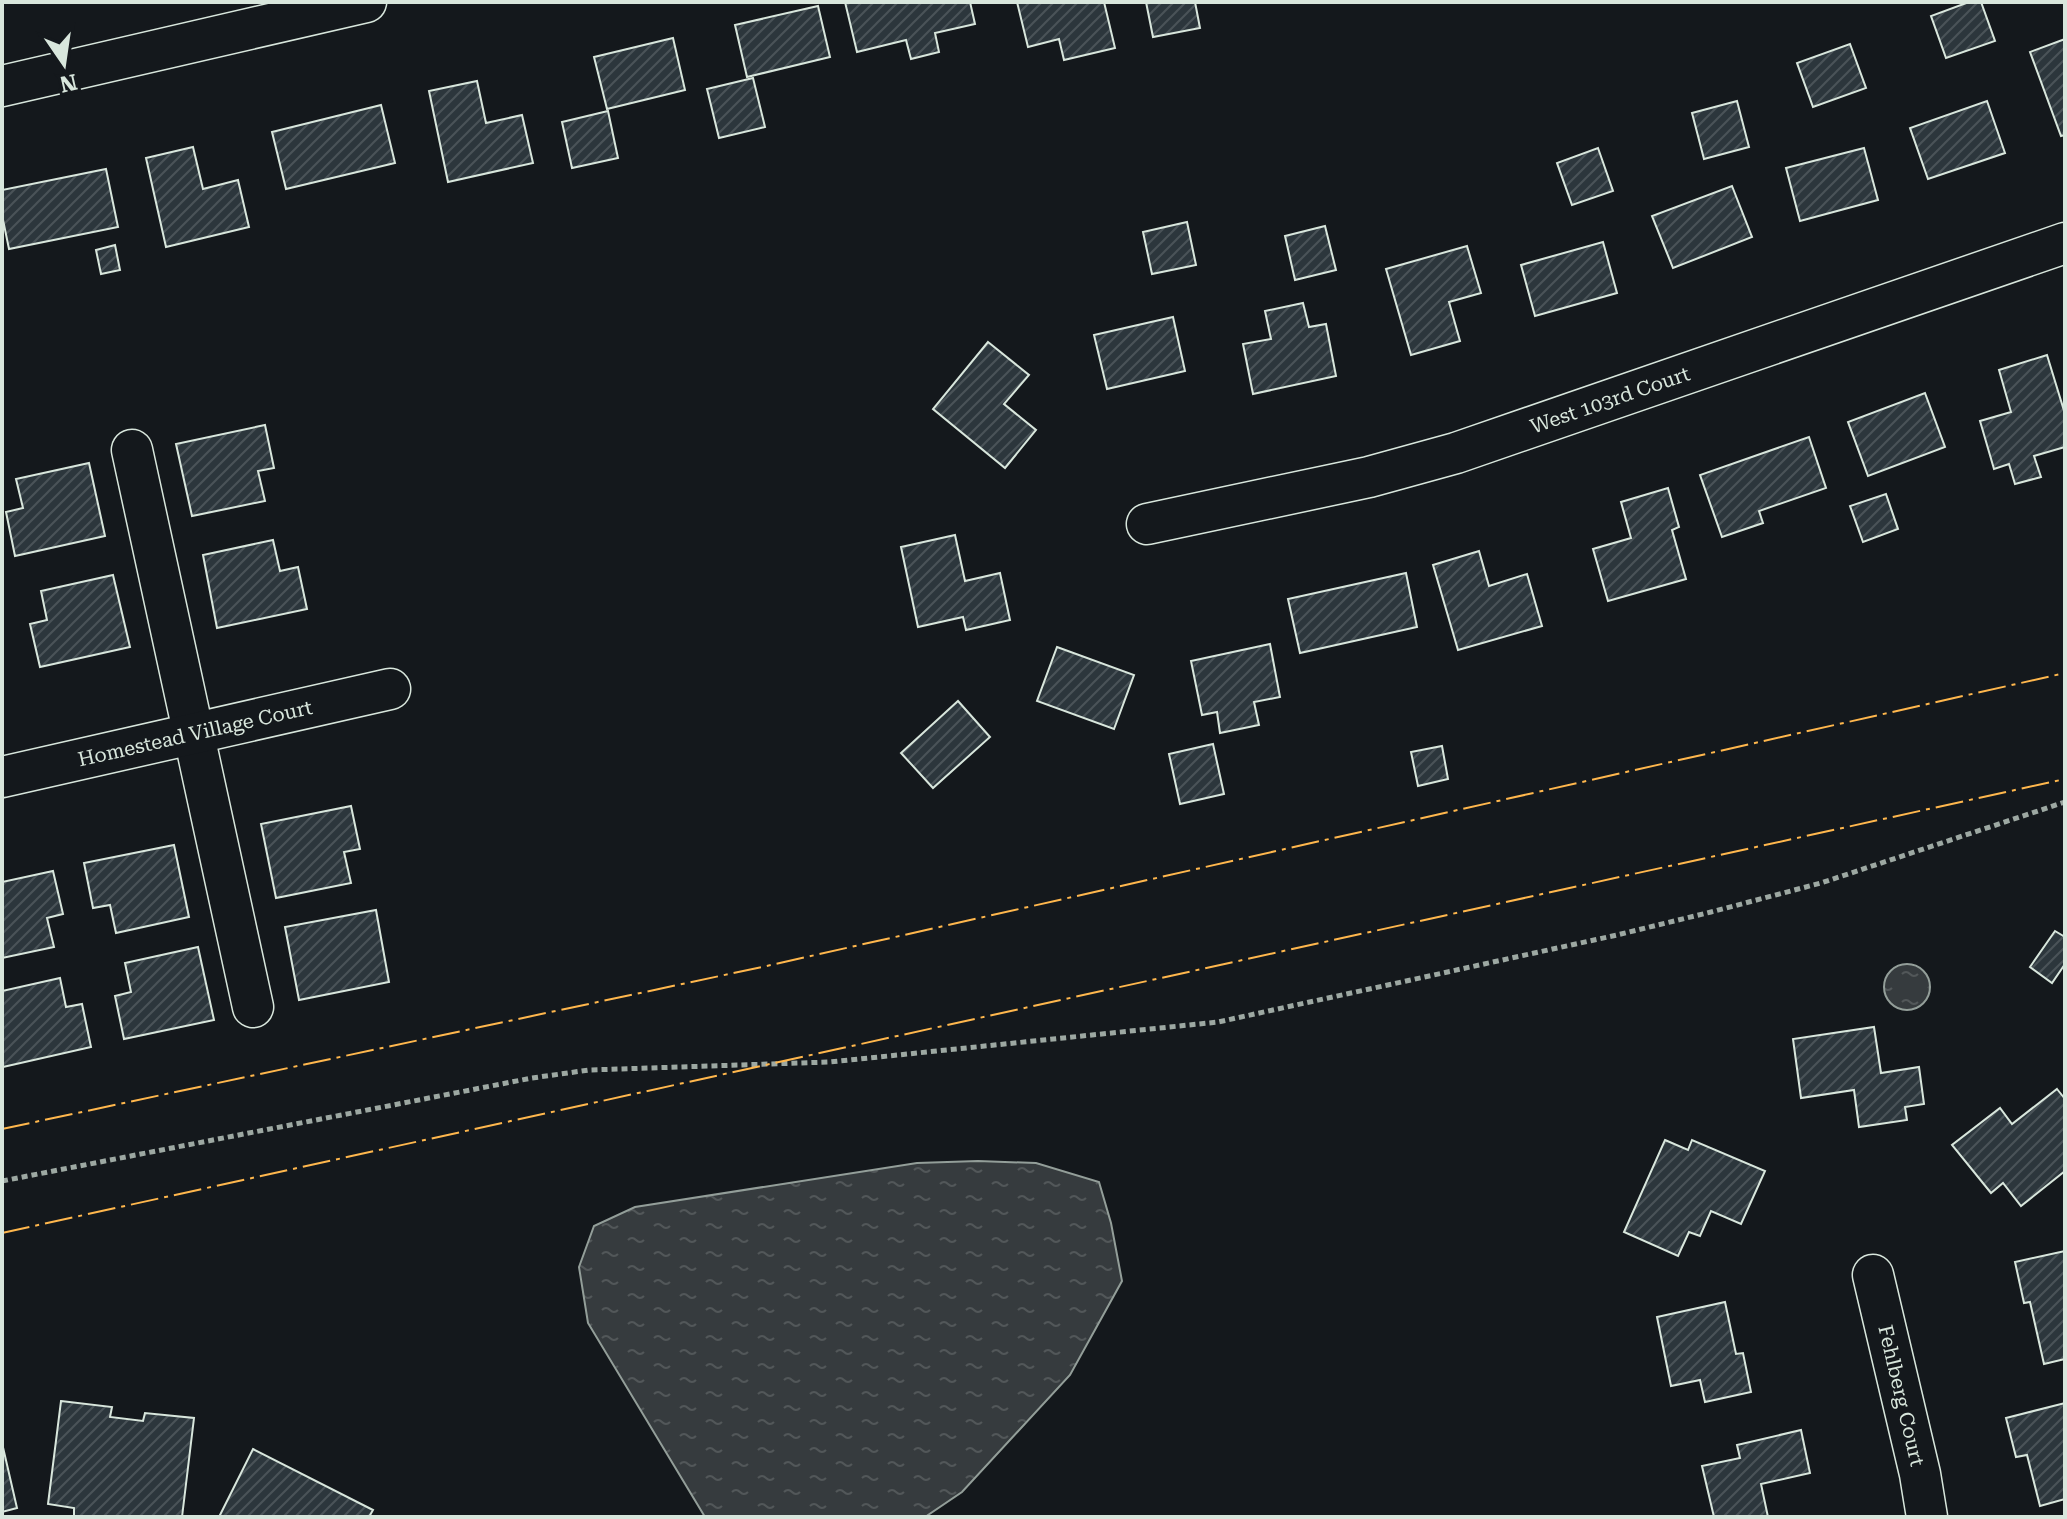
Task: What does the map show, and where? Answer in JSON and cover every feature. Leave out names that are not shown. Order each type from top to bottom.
[{"type":"street","points":[[2,86],[366,2]]},
{"type":"street","name":"West 103rd Court","points":[[1147,524],[1369,477],[1456,453],[2065,243]]},
{"type":"street","points":[[132,450],[253,1007]]},
{"type":"street","name":"Homestead Village Court","points":[[2,777],[390,689]]},
{"type":"street","name":"Fehlberg Court","points":[[1873,1275],[1920,1474],[1927,1517]]},
{"type":"path","points":[[2,1181],[574,1072],[830,1062],[1218,1022],[1711,912],[1821,883],[2065,802]]},
{"type":"water","points":[[1907,964],[1923,971],[1930,987],[1923,1003],[1907,1010],[1891,1003],[1884,987],[1891,971]]},
{"type":"water","points":[[917,1163],[1036,1163],[1099,1182],[1111,1223],[1122,1281],[1070,1375],[962,1492],[925,1517],[705,1517],[588,1323],[579,1267],[594,1226],[635,1207]]},
{"type":"building","points":[[845,2],[970,2],[975,24],[935,33],[939,52],[911,59],[906,40],[857,52]]},
{"type":"building","points":[[1017,2],[1104,2],[1115,48],[1064,60],[1059,39],[1028,47]]},
{"type":"building","points":[[1146,2],[1195,2],[1200,28],[1153,37]]},
{"type":"building","points":[[1969,2],[1981,2],[1995,41],[1946,58],[1931,16]]},
{"type":"building","points":[[818,6],[830,57],[747,77],[735,25]]},
{"type":"building","points":[[673,38],[685,90],[607,109],[594,57]]},
{"type":"building","points":[[2065,39],[2065,135],[2061,136],[2030,52]]},
{"type":"building","points":[[1850,44],[1866,88],[1813,107],[1797,63]]},
{"type":"building","points":[[753,78],[765,127],[719,138],[707,89]]},
{"type":"building","points":[[477,81],[486,123],[522,115],[533,163],[448,182],[429,91]]},
{"type":"building","points":[[1737,101],[1749,147],[1704,159],[1692,113]]},
{"type":"building","points":[[1987,101],[2005,153],[1928,179],[1910,128]]},
{"type":"building","points":[[381,105],[395,163],[286,189],[272,132]]},
{"type":"building","points":[[608,111],[618,158],[572,168],[562,122]]},
{"type":"building","points":[[193,147],[203,189],[238,180],[249,227],[166,247],[146,158]]},
{"type":"building","points":[[1598,148],[1613,191],[1572,205],[1557,163]]},
{"type":"building","points":[[1864,148],[1878,200],[1800,221],[1786,168]]},
{"type":"building","points":[[106,169],[118,227],[9,249],[2,215],[2,190]]},
{"type":"building","points":[[1732,186],[1752,237],[1673,268],[1652,216]]},
{"type":"building","points":[[1187,222],[1196,265],[1152,274],[1143,232]]},
{"type":"building","points":[[1325,226],[1336,270],[1295,280],[1285,236]]},
{"type":"building","points":[[1603,242],[1617,293],[1535,316],[1521,265]]},
{"type":"building","points":[[115,245],[120,270],[101,274],[96,250]]},
{"type":"building","points":[[1467,246],[1481,293],[1449,302],[1460,341],[1411,355],[1386,269]]},
{"type":"building","points":[[1303,303],[1309,327],[1326,324],[1336,376],[1253,394],[1243,344],[1271,339],[1265,311]]},
{"type":"building","points":[[1173,317],[1185,371],[1107,389],[1094,335]]},
{"type":"building","points":[[988,342],[1029,375],[1004,404],[1036,430],[1005,468],[933,409]]},
{"type":"building","points":[[2047,355],[2065,414],[2065,447],[2034,456],[2041,477],[2015,484],[2009,464],[1994,469],[1980,421],[2011,412],[1999,370]]},
{"type":"building","points":[[1925,393],[1945,447],[1868,476],[1848,422]]},
{"type":"building","points":[[265,425],[274,468],[258,471],[265,501],[192,516],[176,444]]},
{"type":"building","points":[[1809,437],[1826,488],[1759,511],[1763,523],[1722,537],[1700,475]]},
{"type":"building","points":[[89,463],[105,536],[15,556],[6,512],[23,508],[16,479]]},
{"type":"building","points":[[1668,488],[1679,527],[1672,530],[1686,579],[1608,601],[1593,549],[1631,538],[1621,502]]},
{"type":"building","points":[[1886,494],[1898,529],[1863,542],[1850,506]]},
{"type":"building","points":[[955,535],[965,581],[1000,573],[1010,620],[966,630],[963,617],[918,627],[901,547]]},
{"type":"building","points":[[273,540],[280,571],[298,567],[307,609],[217,628],[203,555]]},
{"type":"building","points":[[1479,551],[1489,586],[1527,574],[1542,626],[1458,650],[1433,565]]},
{"type":"building","points":[[1406,573],[1417,627],[1300,653],[1288,599]]},
{"type":"building","points":[[113,575],[130,647],[40,667],[30,624],[47,620],[41,591]]},
{"type":"building","points":[[1270,644],[1280,697],[1254,702],[1259,725],[1220,733],[1217,712],[1202,715],[1191,661]]},
{"type":"building","points":[[1057,647],[1134,675],[1114,729],[1037,701]]},
{"type":"building","points":[[958,701],[990,737],[933,788],[901,753]]},
{"type":"building","points":[[1213,744],[1224,794],[1180,804],[1169,754]]},
{"type":"building","points":[[1442,746],[1448,779],[1418,786],[1411,752]]},
{"type":"building","points":[[351,806],[360,849],[344,852],[351,883],[276,898],[261,824]]},
{"type":"building","points":[[174,845],[189,917],[116,933],[110,905],[93,908],[84,863]]},
{"type":"building","points":[[53,871],[63,914],[47,918],[54,947],[2,958],[2,882]]},
{"type":"building","points":[[376,910],[389,982],[299,1000],[285,927]]},
{"type":"building","points":[[2055,931],[2065,937],[2065,964],[2052,983],[2030,967]]},
{"type":"building","points":[[198,947],[214,1020],[124,1039],[115,996],[131,992],[125,963]]},
{"type":"building","points":[[60,978],[66,1007],[82,1004],[91,1047],[3,1067],[2,991]]},
{"type":"building","points":[[1874,1027],[1881,1073],[1919,1067],[1924,1104],[1905,1107],[1907,1120],[1859,1127],[1854,1090],[1801,1098],[1793,1039]]},
{"type":"building","points":[[2057,1089],[2065,1099],[2065,1171],[2021,1206],[2003,1183],[1991,1193],[1952,1145],[2000,1108],[2012,1124]]},
{"type":"building","points":[[1665,1140],[1688,1150],[1692,1140],[1765,1171],[1741,1224],[1711,1211],[1700,1236],[1689,1232],[1678,1256],[1624,1232]]},
{"type":"building","points":[[2065,1251],[2065,1359],[2044,1364],[2030,1302],[2024,1303],[2015,1262]]},
{"type":"building","points":[[1725,1302],[1736,1354],[1743,1353],[1751,1392],[1705,1402],[1700,1380],[1671,1386],[1657,1317]]},
{"type":"building","points":[[61,1401],[112,1407],[110,1417],[143,1421],[145,1413],[194,1418],[182,1517],[79,1517],[74,1516],[74,1508],[48,1504]]},
{"type":"building","points":[[2065,1403],[2065,1499],[2040,1506],[2027,1455],[2016,1457],[2006,1418]]},
{"type":"building","points":[[1801,1430],[1810,1473],[1761,1484],[1768,1517],[1714,1517],[1702,1466],[1740,1458],[1737,1445]]},
{"type":"building","points":[[2,1443],[17,1508],[2,1512]]},
{"type":"building","points":[[253,1449],[373,1510],[369,1517],[219,1517]]},
{"type":"power","points":[[2,1129],[762,967],[2065,673]]},
{"type":"power","points":[[2,1233],[2065,779]]}]
